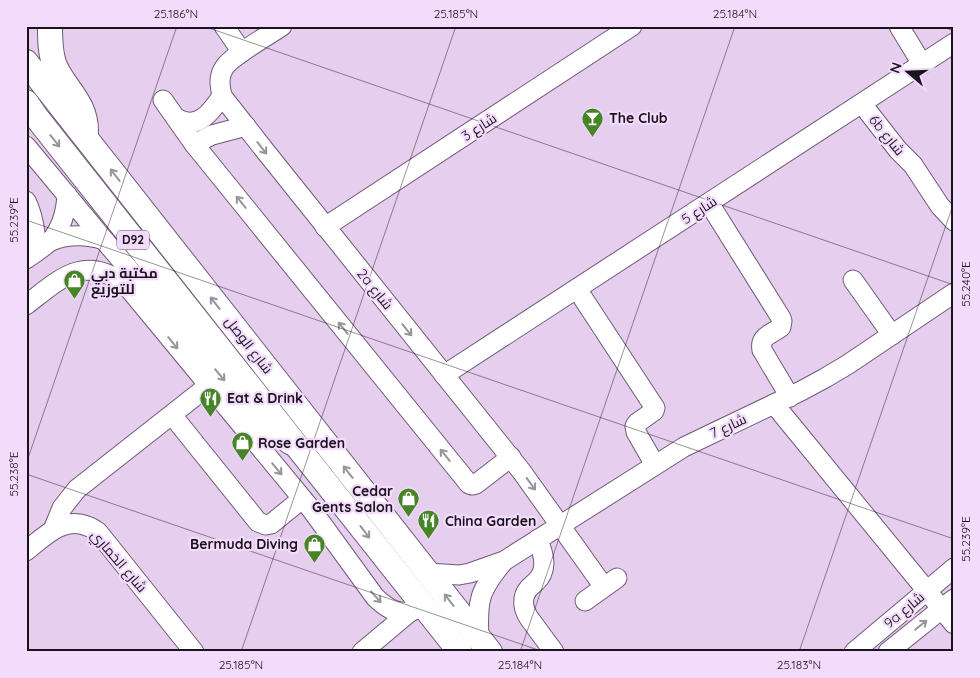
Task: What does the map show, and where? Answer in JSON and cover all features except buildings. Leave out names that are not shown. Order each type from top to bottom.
[{"type":"main road","points":[[50,26],[52,54],[56,68],[81,106],[86,127],[86,138]]},
{"type":"main road","name":"شارع الوصل","points":[[26,62],[484,645]]},
{"type":"main road","name":"شارع الوصل","points":[[30,109],[302,452],[416,607],[460,652]]},
{"type":"street","points":[[224,26],[242,52]]},
{"type":"street","points":[[176,118],[186,122],[196,122],[209,112],[222,96],[220,86],[224,66],[282,26]]},
{"type":"street","name":"شارع 3","points":[[325,227],[632,26]]},
{"type":"street","points":[[899,26],[928,60]]},
{"type":"street","points":[[912,26],[928,60]]},
{"type":"street","name":"شارع 5","points":[[444,375],[954,43]]},
{"type":"street","name":"2a شارع","points":[[222,96],[511,457],[560,525],[611,582],[586,601]]},
{"type":"street","points":[[163,100],[194,144],[469,484],[472,486],[476,484],[511,457]]},
{"type":"street","name":"6b شارع","points":[[868,100],[904,145],[913,164],[940,206],[954,221]]},
{"type":"street","points":[[194,144],[212,136],[246,126]]},
{"type":"street","points":[[28,151],[104,240],[160,316],[208,386],[302,499],[379,601],[400,612],[416,607]]},
{"type":"street","points":[[38,251],[61,224],[65,214],[67,195]]},
{"type":"street","points":[[26,201],[30,209],[38,251]]},
{"type":"street","points":[[709,203],[782,321],[781,327],[763,338],[761,346],[782,401],[926,591],[948,604],[954,624]]},
{"type":"street","name":"6b شارع","points":[[940,206],[943,216],[954,236]]},
{"type":"street","points":[[38,251],[61,237],[82,235],[104,240]]},
{"type":"street","points":[[26,305],[62,278],[80,271],[100,272],[118,279],[160,316],[256,418],[281,439],[302,452]]},
{"type":"street","points":[[853,280],[892,335]]},
{"type":"street","points":[[577,289],[655,408],[654,411],[637,423],[635,429],[655,465]]},
{"type":"street","name":"شارع 7","points":[[428,573],[459,574],[504,561],[684,447],[782,401],[847,365],[954,293]]},
{"type":"street","points":[[52,530],[62,508],[77,489],[208,386]]},
{"type":"street","points":[[172,415],[258,522],[266,525],[271,524],[302,499]]},
{"type":"street","name":"شارع الخماري","points":[[26,550],[52,530],[64,525],[76,523],[88,526],[98,532],[194,652]]},
{"type":"street","points":[[538,539],[543,554],[543,570],[535,584],[529,588],[524,606],[529,618],[554,652]]},
{"type":"street","name":"شارع 7","points":[[484,645],[478,617],[480,597],[490,577],[504,561]]},
{"type":"street","name":"9a شارع","points":[[854,652],[954,568]]},
{"type":"street","name":"9a شارع","points":[[888,652],[948,604]]},
{"type":"street","points":[[362,652],[416,607]]},
{"type":"place","name":"The Club","points":[[593,137]]},
{"type":"place","name":"مكتبة دبي للتوزيع","points":[[75,300]]},
{"type":"place","name":"Eat & Drink","points":[[211,417]]},
{"type":"place","name":"Rose Garden","points":[[242,462]]},
{"type":"place","name":"Cedar Gents Salon","points":[[409,518]]},
{"type":"place","name":"China Garden","points":[[429,540]]},
{"type":"place","name":"Bermuda Diving","points":[[314,563]]}]
